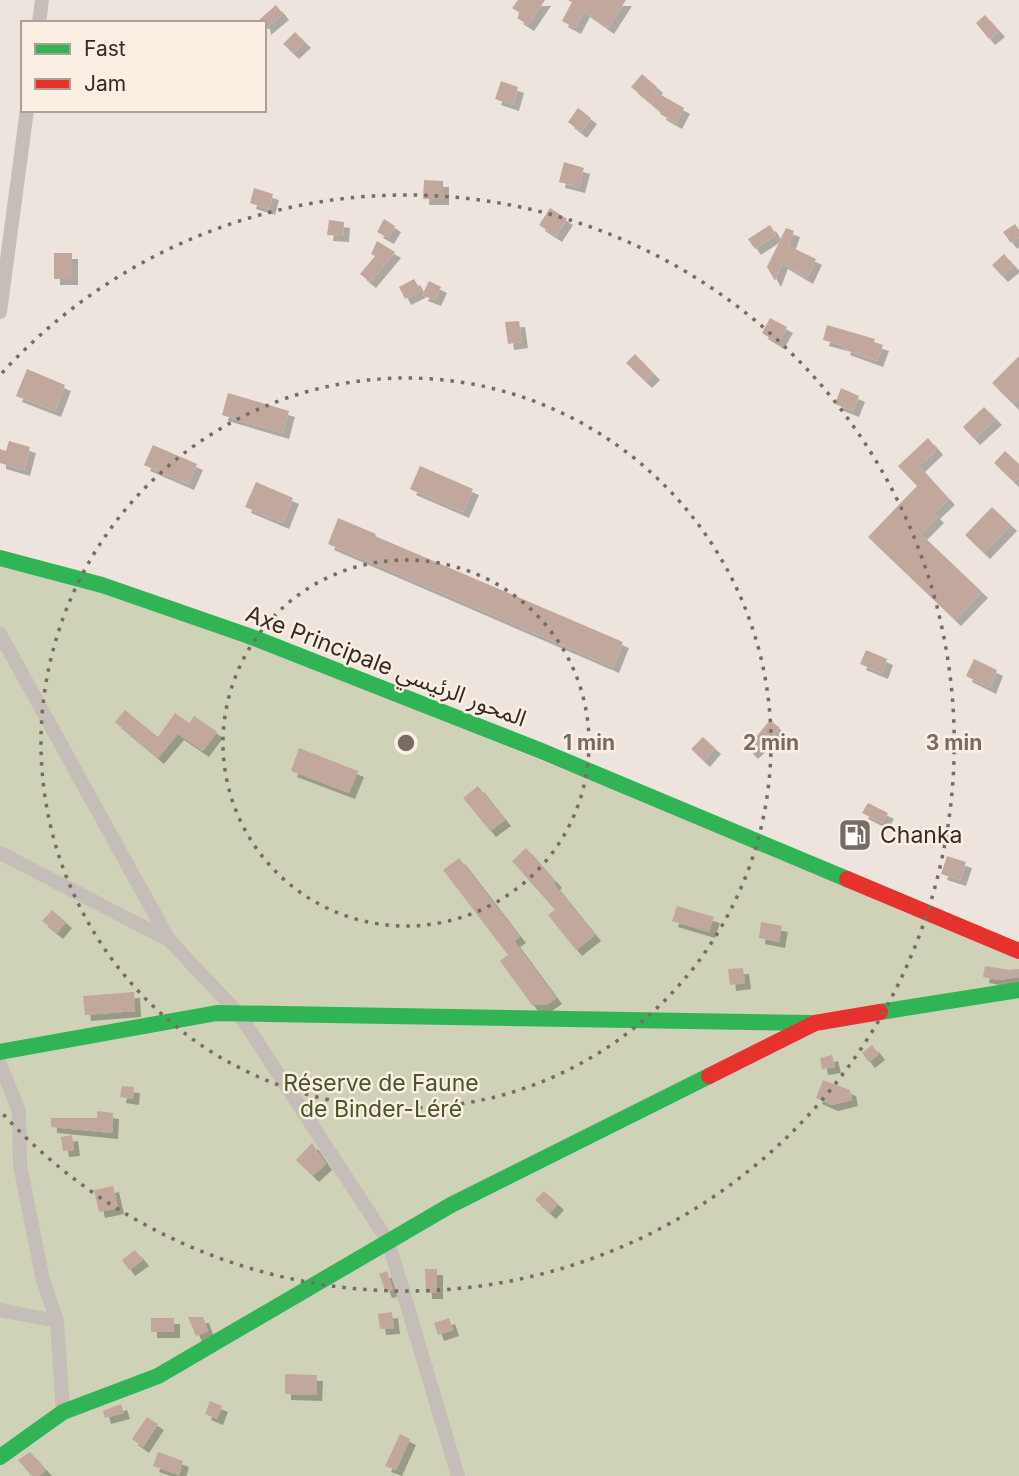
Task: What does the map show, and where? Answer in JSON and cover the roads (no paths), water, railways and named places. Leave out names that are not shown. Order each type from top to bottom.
[{"type":"street","points":[[39,21],[42,0]]},
{"type":"street","points":[[0,312],[27,112]]},
{"type":"street","name":"Axe Principale المحور الرئيسي","points":[[0,558],[102,585],[249,636],[539,750],[1019,951]]},
{"type":"street","points":[[0,634],[169,940],[239,1014],[388,1241],[458,1476]]},
{"type":"street","points":[[0,853],[169,940]]},
{"type":"street","points":[[0,1052],[217,1013],[815,1023],[1019,990]]},
{"type":"street","points":[[0,1457],[62,1412],[158,1376],[450,1205],[815,1023]]},
{"type":"street","points":[[0,1064],[19,1111],[20,1166],[43,1280],[57,1321],[62,1412]]},
{"type":"street","points":[[0,1310],[57,1321]]},
{"type":"place","name":"Chanka","points":[[855,835]]},
{"type":"park label","name":"Réserve de Faune de Binder-Léré","points":[[381,1096]]}]
